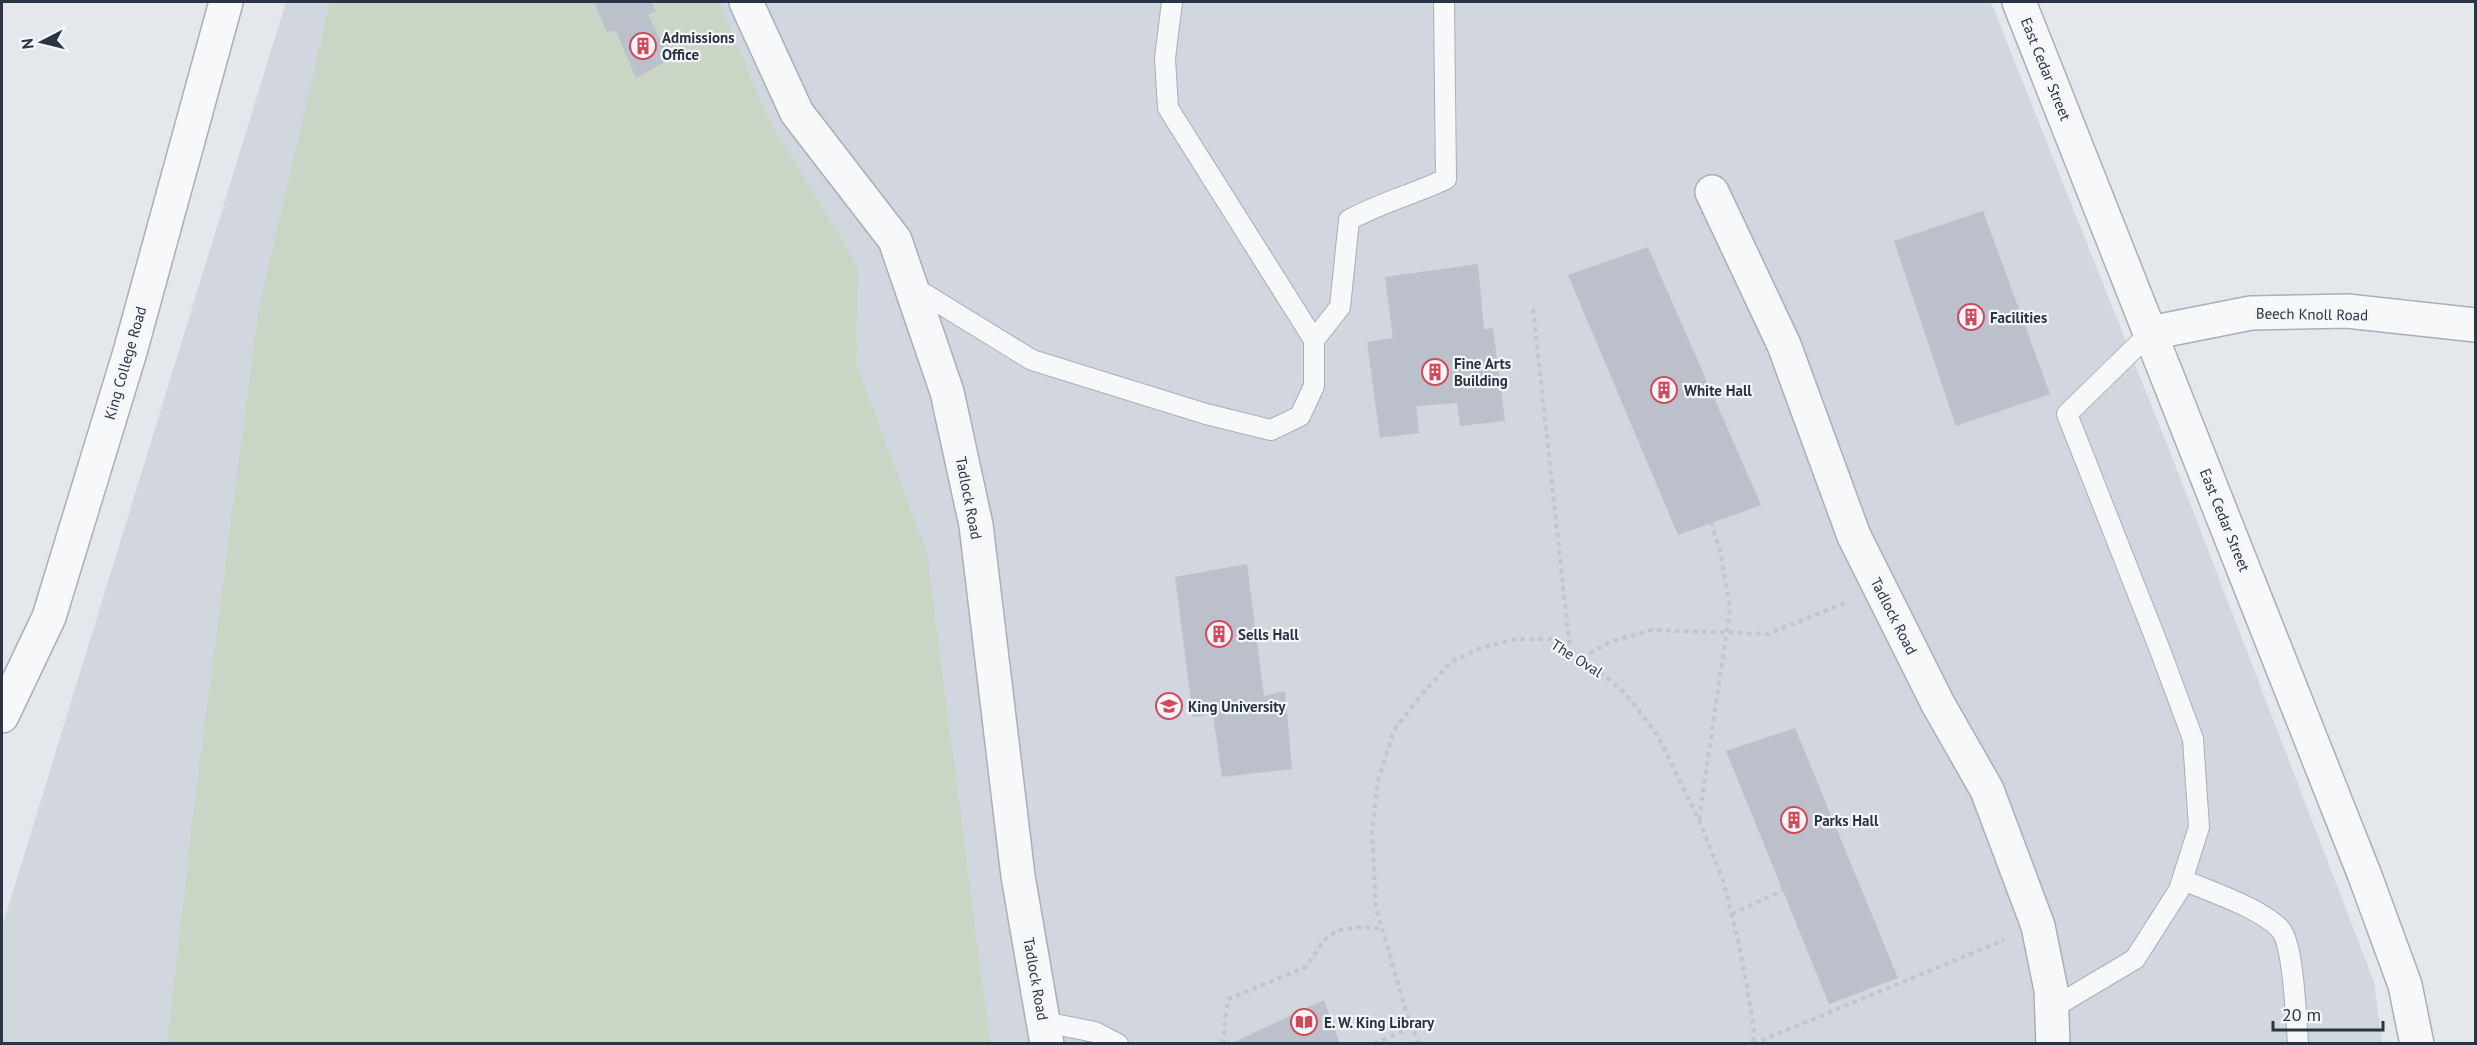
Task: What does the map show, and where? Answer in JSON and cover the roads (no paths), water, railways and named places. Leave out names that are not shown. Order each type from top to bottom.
[{"type":"street","name":"King College Road","points":[[2,716],[52,606],[130,352],[226,2]]},
{"type":"street","name":"Tadlock Road","points":[[746,2],[797,113],[895,240],[947,392],[976,525],[1018,876],[1046,1033]]},
{"type":"street","name":"East Cedar Street","points":[[2019,2],[2366,876],[2404,985],[2417,1044]]},
{"type":"street","name":"Tadlock Road","points":[[1712,192],[1784,345],[1854,536],[1938,704],[1987,790],[2038,926],[2051,990],[2053,1044]]},
{"type":"street","name":"Beech Knoll Road","points":[[2150,333],[2251,313],[2347,311],[2475,325]]},
{"type":"lane","points":[[910,285],[1032,360],[1206,414],[1271,429],[1300,416],[1314,386],[1314,340],[1168,108],[1165,58],[1172,2]]},
{"type":"lane","points":[[1314,340],[1340,307],[1349,219],[1373,207],[1414,194],[1446,179],[1444,2]]},
{"type":"lane","points":[[2051,1009],[2135,959],[2180,890],[2199,826],[2193,739],[2067,414],[2150,333]]},
{"type":"lane","points":[[2182,880],[2256,912],[2281,931],[2291,962],[2298,1044]]},
{"type":"lane","points":[[1046,1033],[1095,1032],[1118,1044]]},
{"type":"place","name":"Admissions Office","points":[[643,46]]},
{"type":"place","name":"Facilities","points":[[1971,317]]},
{"type":"place","name":"Fine Arts Building","points":[[1435,372]]},
{"type":"place","name":"White Hall","points":[[1664,390]]},
{"type":"place","name":"Sells Hall","points":[[1219,634]]},
{"type":"place","name":"King University","points":[[1169,706]]},
{"type":"place","name":"Parks Hall","points":[[1794,820]]},
{"type":"place","name":"E. W. King Library","points":[[1304,1022]]}]
